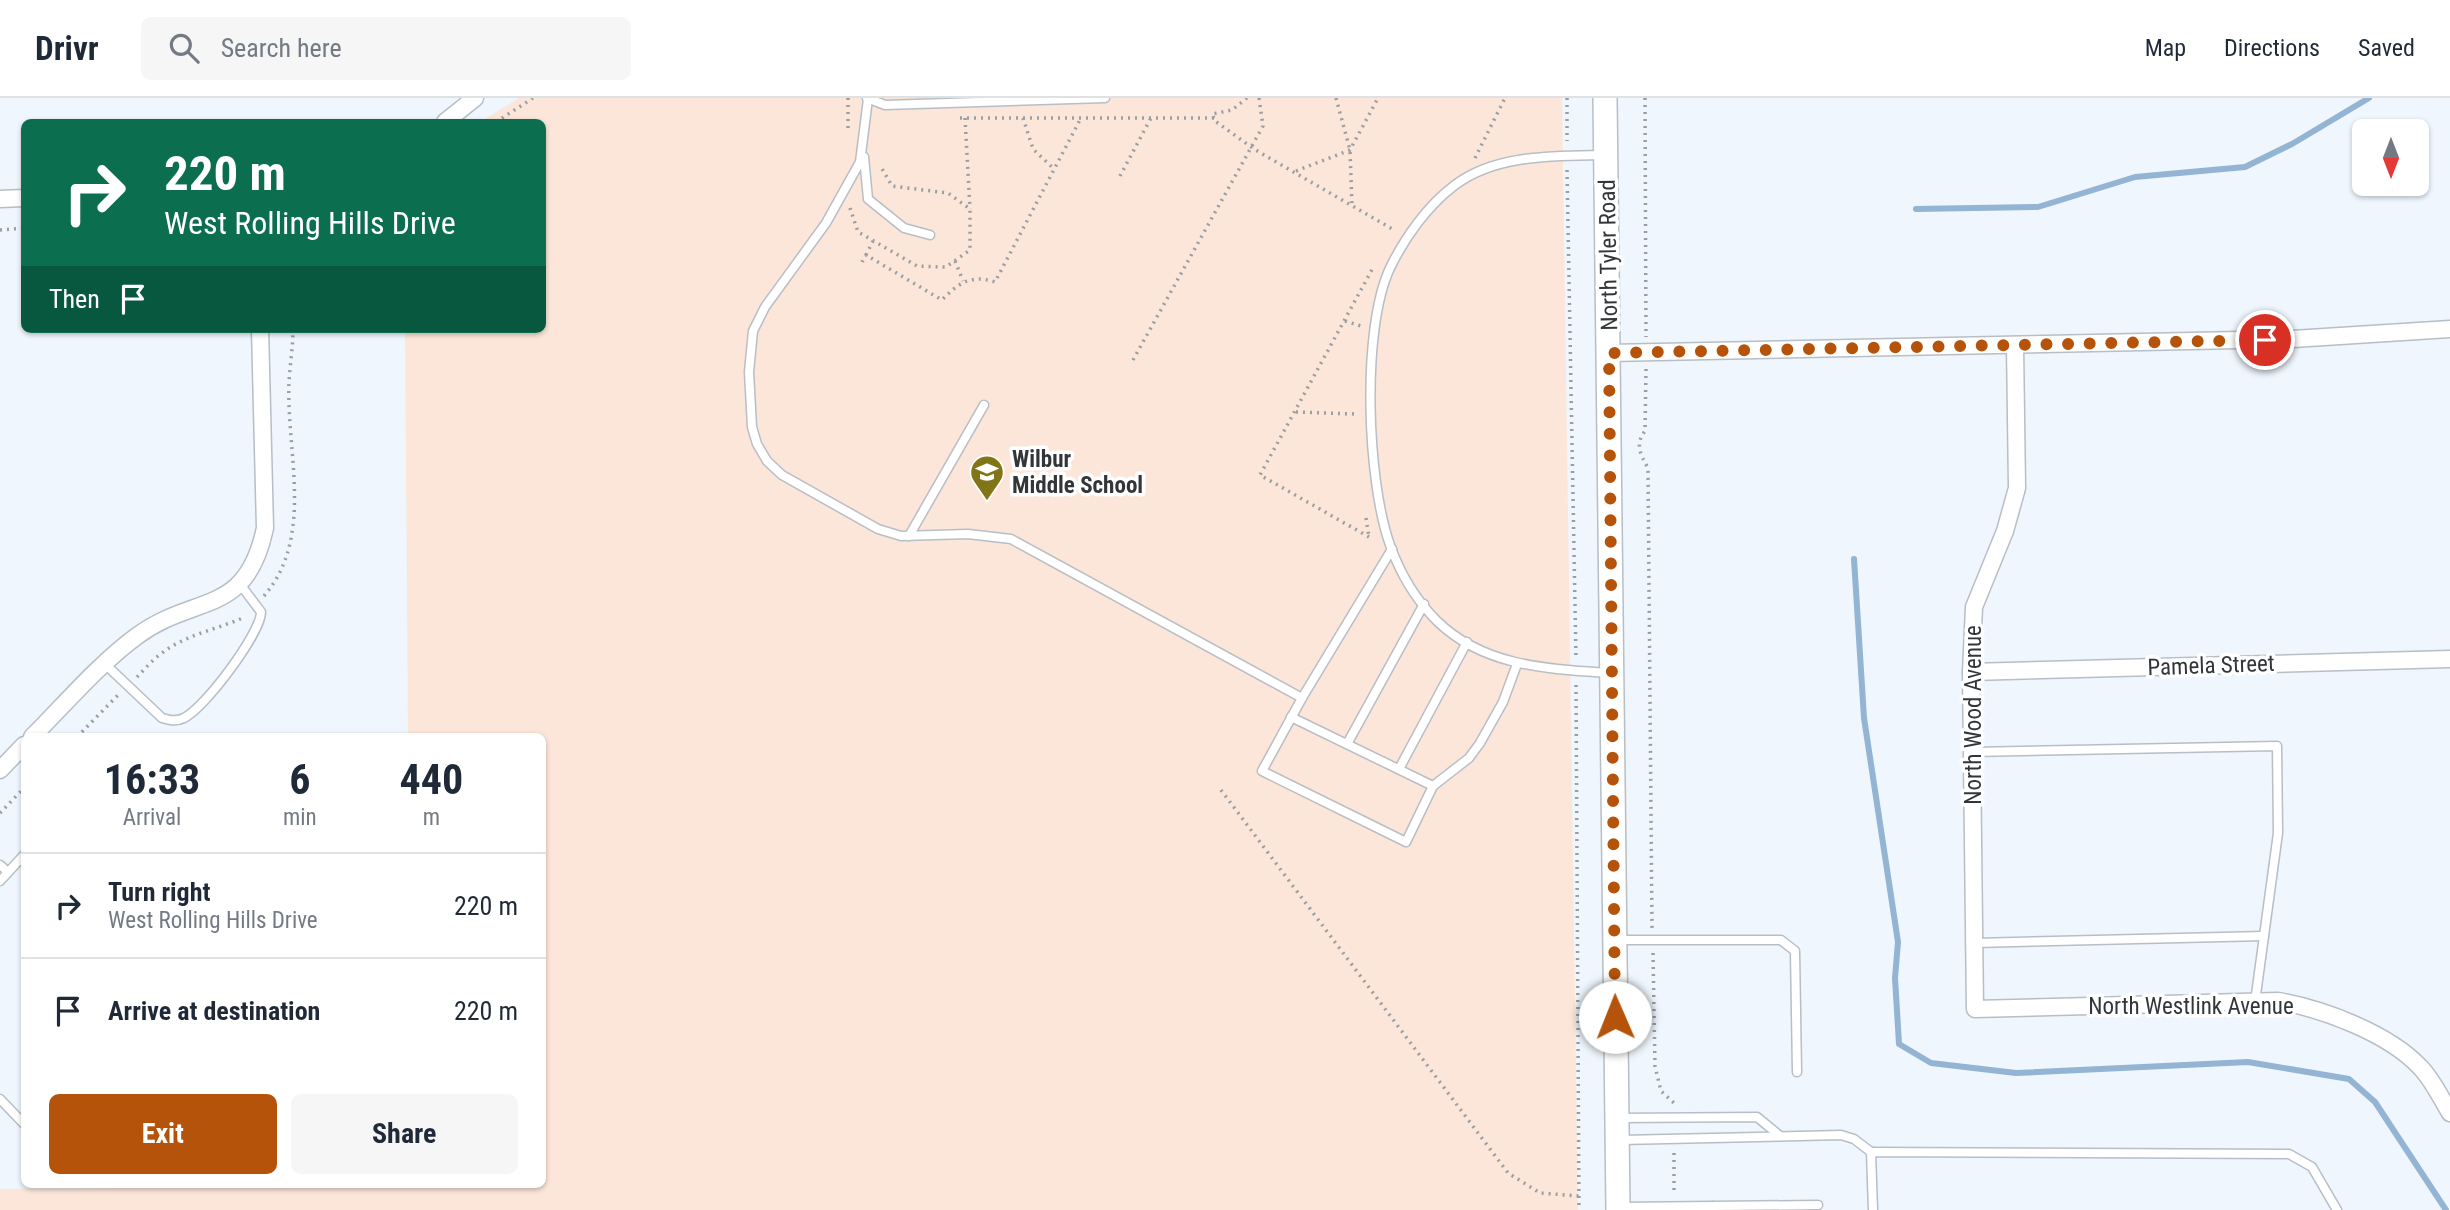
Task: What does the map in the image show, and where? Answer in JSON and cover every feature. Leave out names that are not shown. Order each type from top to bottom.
[{"type":"main road","name":"North Tyler Road","points":[[1605,98],[1618,1209]]},
{"type":"street","points":[[448,119],[468,100]]},
{"type":"street","points":[[0,199],[21,198]]},
{"type":"street","points":[[1609,353],[2293,339],[2450,329]]},
{"type":"street","points":[[37,733],[105,664],[141,633],[166,620],[214,602],[240,584],[257,560],[265,528],[260,333]]},
{"type":"street","name":"North Wood Avenue","points":[[1975,1009],[1971,672],[1974,607],[2005,531],[2017,488],[2015,345]]},
{"type":"street","name":"Pamela Street","points":[[1971,672],[2450,659]]},
{"type":"street","points":[[0,770],[21,748]]},
{"type":"street","name":"North Westlink Avenue","points":[[1975,1009],[2255,1002],[2302,1005],[2383,1038],[2422,1068],[2450,1113]]},
{"type":"lane","points":[[930,235],[904,228],[868,199],[863,151],[867,98],[885,105],[1105,98]]},
{"type":"lane","points":[[863,151],[849,183],[826,223],[765,307],[753,331],[749,372],[752,427],[757,444],[767,461],[782,475],[878,529],[909,536],[968,534],[1011,539],[1302,698]]},
{"type":"lane","points":[[1606,155],[1532,158],[1477,171],[1454,186],[1415,225],[1389,270],[1377,320],[1371,366],[1371,433],[1380,502],[1392,549],[1406,582],[1438,621],[1467,642],[1517,664],[1612,673]]},
{"type":"lane","points":[[909,536],[984,405]]},
{"type":"lane","points":[[1392,549],[1302,698],[1262,771],[1406,842],[1433,786],[1469,758],[1480,743],[1503,702],[1517,664]]},
{"type":"lane","points":[[105,664],[162,718],[173,721],[185,718],[222,679],[258,627],[261,612],[240,584]]},
{"type":"lane","points":[[1348,744],[1424,604]]},
{"type":"lane","points":[[1399,769],[1467,642]]},
{"type":"lane","points":[[1292,717],[1433,786]]},
{"type":"lane","points":[[1972,752],[2277,746],[2278,833],[2255,1002]]},
{"type":"lane","points":[[0,881],[21,858]]},
{"type":"lane","points":[[0,864],[8,872]]},
{"type":"lane","points":[[1975,943],[2264,936]]},
{"type":"lane","points":[[1615,940],[1780,940],[1795,951],[1797,1072]]},
{"type":"lane","points":[[0,1099],[21,1121]]},
{"type":"lane","points":[[1616,1129],[1674,1118],[1757,1117],[1780,1136]]},
{"type":"lane","points":[[1616,1129],[1674,1139],[1841,1135],[1854,1139],[1871,1152],[2289,1154],[2312,1167],[2337,1210]]},
{"type":"lane","points":[[1871,1152],[1873,1210]]},
{"type":"lane","points":[[1618,1209],[1818,1205]]},
{"type":"path","points":[[501,119],[533,98]]},
{"type":"path","points":[[848,98],[848,135]]},
{"type":"path","points":[[1214,118],[1212,114],[1232,110],[1247,98]]},
{"type":"path","points":[[1133,360],[1263,126],[1259,98]]},
{"type":"path","points":[[1336,98],[1350,150],[1352,205]]},
{"type":"path","points":[[1296,171],[1350,150],[1378,98]]},
{"type":"path","points":[[1567,98],[1567,156]]},
{"type":"path","points":[[1645,98],[1645,430],[1640,438],[1639,453],[1648,468],[1655,1066],[1661,1091],[1674,1102],[1674,1118]]},
{"type":"path","points":[[951,118],[1214,118],[1251,147],[1394,230]]},
{"type":"path","points":[[849,183],[850,208],[858,232],[917,266],[946,267],[970,250],[971,209],[965,118]]},
{"type":"path","points":[[1023,118],[1033,149],[1054,169]]},
{"type":"path","points":[[866,255],[942,300],[963,281],[984,278],[995,282],[1081,118]]},
{"type":"path","points":[[1120,176],[1151,118]]},
{"type":"path","points":[[878,159],[884,177],[892,186],[948,193],[971,209]]},
{"type":"path","points":[[0,230],[21,228]]},
{"type":"path","points":[[862,262],[873,241]]},
{"type":"path","points":[[955,261],[963,281]]},
{"type":"path","points":[[1345,321],[1367,327]]},
{"type":"path","points":[[80,733],[161,653],[184,640],[213,632],[246,617],[279,575],[292,536],[294,485],[289,382],[293,359],[293,333]]},
{"type":"path","points":[[1295,412],[1356,414]]},
{"type":"path","points":[[1221,790],[1508,1173],[1541,1193],[1578,1196]]},
{"type":"path","points":[[0,813],[21,791]]},
{"type":"path","points":[[1674,1139],[1674,1207]]},
{"type":"shaded area","name":"Wilbur Middle School","points":[[519,98],[1562,98],[1578,1210],[0,1210],[0,1189],[546,1188],[546,733],[408,733],[405,333],[546,333],[546,119],[485,119]]},
{"type":"waterway","points":[[1916,209],[2038,207],[2135,177],[2245,167],[2292,144],[2369,98]]},
{"type":"waterway","points":[[1854,559],[1864,718],[1898,942],[1895,978],[1899,1044],[1931,1063],[2016,1073],[2248,1062],[2349,1079],[2375,1102],[2446,1210]]},
{"type":"place","name":"Wilbur Middle School","points":[[987,502]]},
{"type":"route","points":[[1615,1017],[1609,353],[2265,340]]}]
